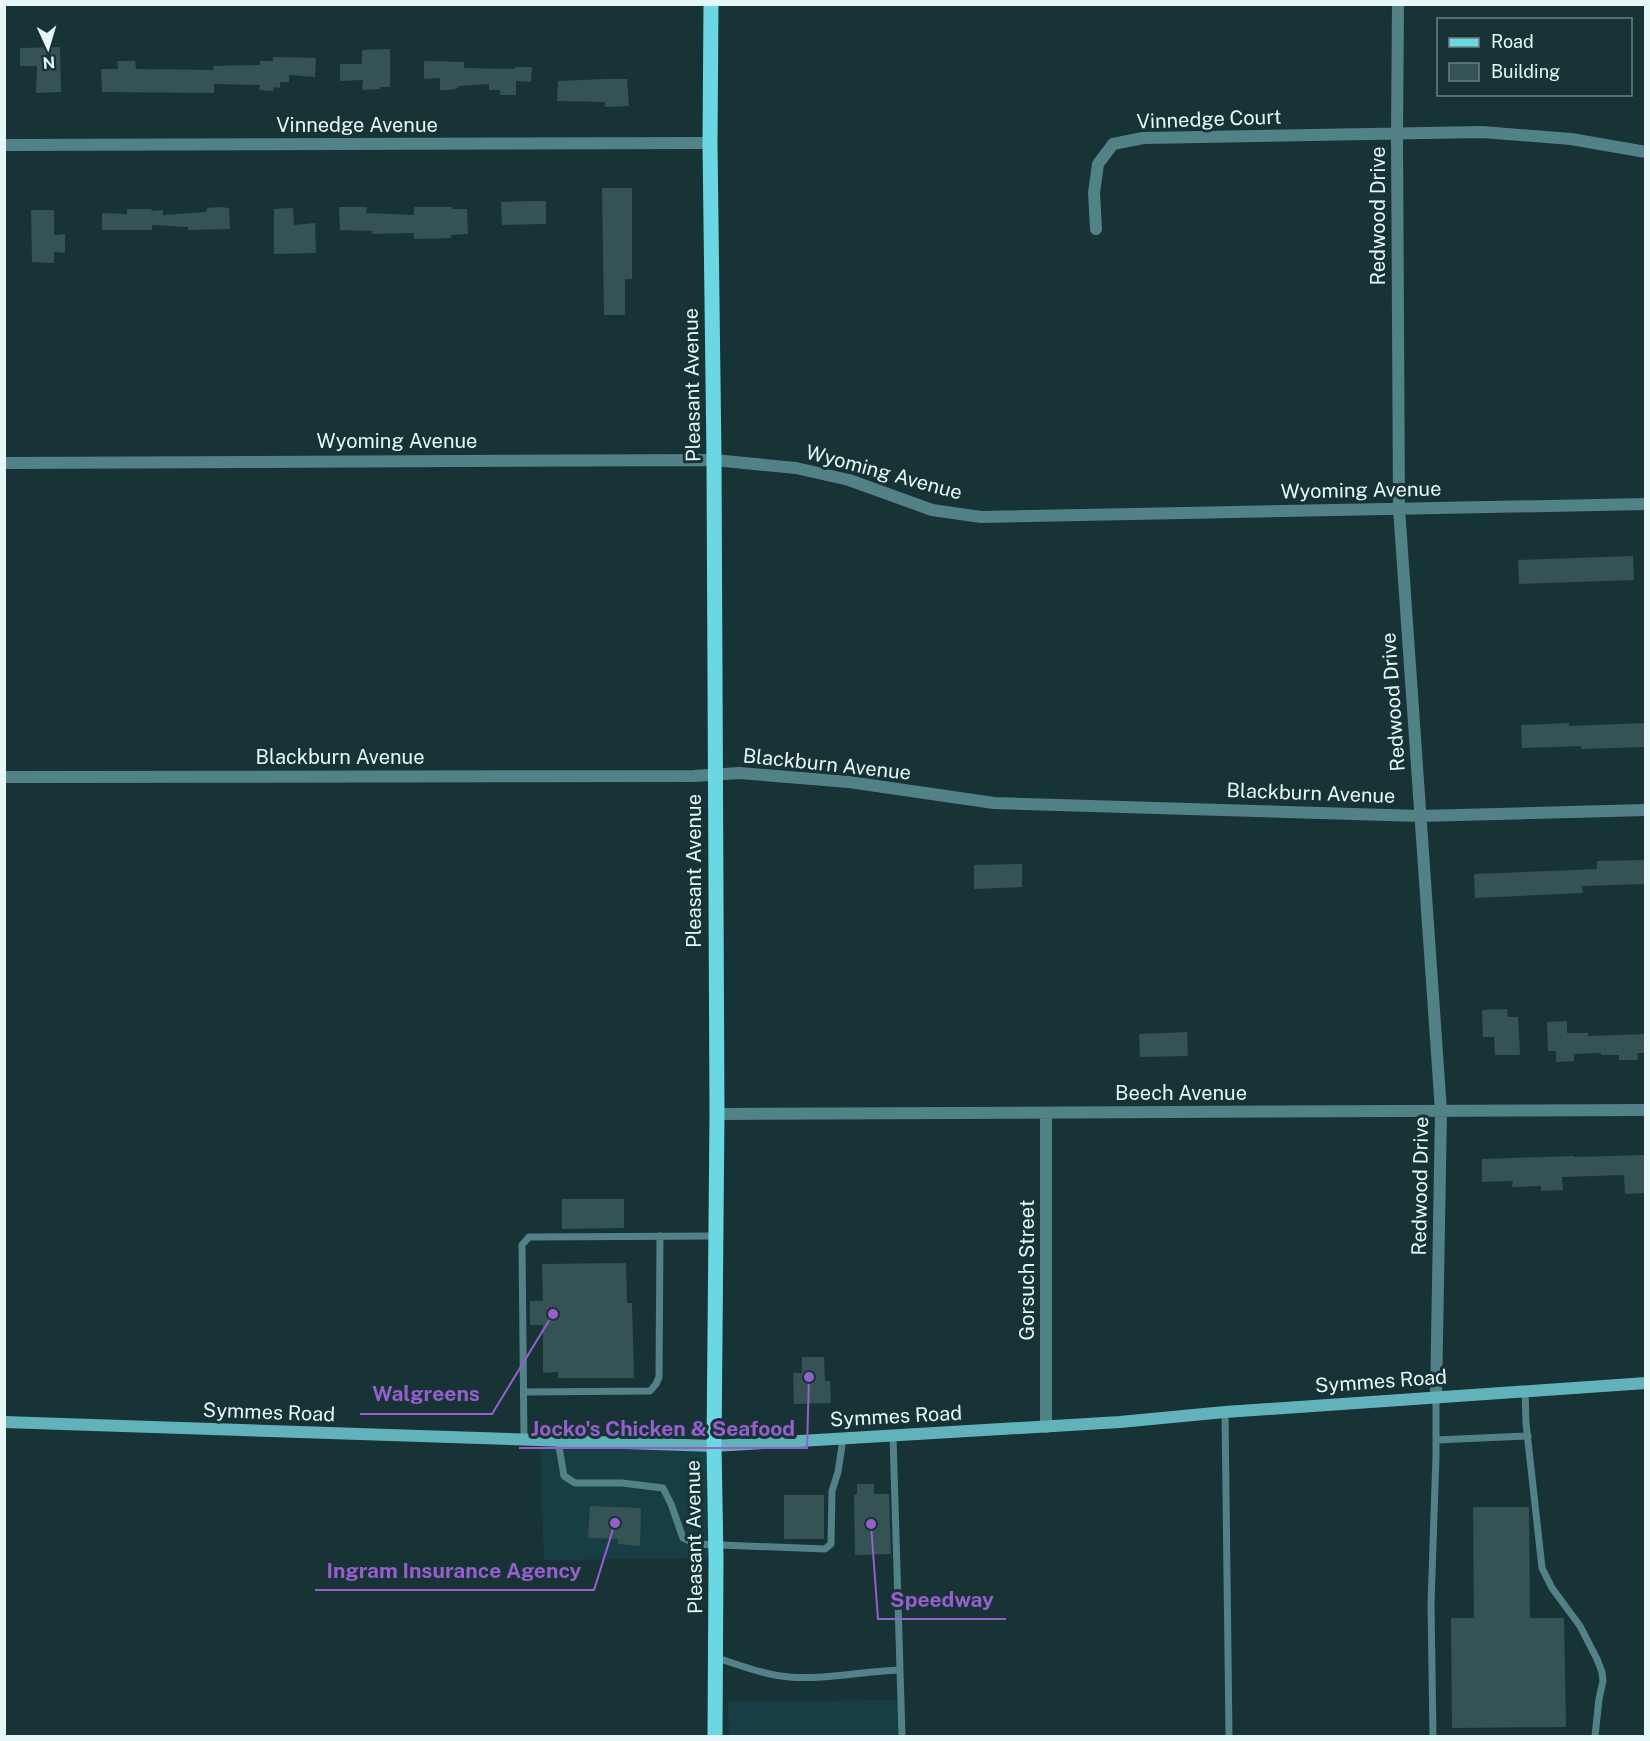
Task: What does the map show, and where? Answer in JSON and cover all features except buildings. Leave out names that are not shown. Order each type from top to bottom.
[{"type":"main road","name":"Pleasant Avenue","points":[[711,4],[717,1114],[714,1446],[715,1737]]},
{"type":"street","name":"Redwood Drive","points":[[1398,4],[1399,508],[1441,1111],[1436,1397]]},
{"type":"street","points":[[1397,134],[1482,132],[1527,135],[1571,139],[1646,152]]},
{"type":"street","name":"Vinnedge Court","points":[[1096,229],[1094,193],[1098,164],[1113,144],[1143,138],[1397,134]]},
{"type":"street","name":"Vinnedge Avenue","points":[[4,145],[710,143]]},
{"type":"street","name":"Wyoming Avenue","points":[[4,463],[714,460],[796,468],[849,480],[932,510],[981,517],[1646,504]]},
{"type":"street","name":"Blackburn Avenue","points":[[4,777],[715,775],[739,773],[849,782],[994,803],[1420,816],[1646,810]]},
{"type":"street","name":"Beech Avenue","points":[[717,1114],[1646,1110]]},
{"type":"street","name":"Gorsuch Street","points":[[1046,1114],[1046,1427]]},
{"type":"street","name":"Symmes Road","points":[[4,1422],[714,1446],[1120,1422],[1225,1412],[1646,1383]]},
{"type":"lane","points":[[524,1392],[650,1391],[659,1377],[660,1236]]},
{"type":"lane","points":[[524,1440],[522,1245],[529,1237],[716,1236]]},
{"type":"lane","points":[[1525,1391],[1542,1568],[1552,1588],[1580,1626],[1602,1672],[1595,1737]]},
{"type":"lane","points":[[1433,1737],[1431,1604],[1436,1397]]},
{"type":"lane","points":[[1225,1412],[1230,1737]]},
{"type":"lane","points":[[893,1436],[902,1737]]},
{"type":"lane","points":[[1436,1440],[1528,1436]]},
{"type":"lane","points":[[558,1441],[564,1476],[575,1483],[622,1483],[663,1488],[683,1538],[696,1544],[825,1549],[831,1544],[832,1491],[838,1472],[843,1439]]},
{"type":"lane","points":[[715,1657],[764,1673],[787,1677],[900,1670]]},
{"type":"shaded area","points":[[540,1441],[714,1446],[716,1558],[544,1560]]},
{"type":"shaded area","points":[[897,1700],[901,1736],[729,1736],[728,1702]]},
{"type":"place","name":"Walgreens","points":[[553,1314]]},
{"type":"place","name":"Jocko's Chicken & Seafood","points":[[809,1377]]},
{"type":"place","name":"Ingram Insurance Agency","points":[[615,1523]]},
{"type":"place","name":"Speedway","points":[[871,1524]]}]
